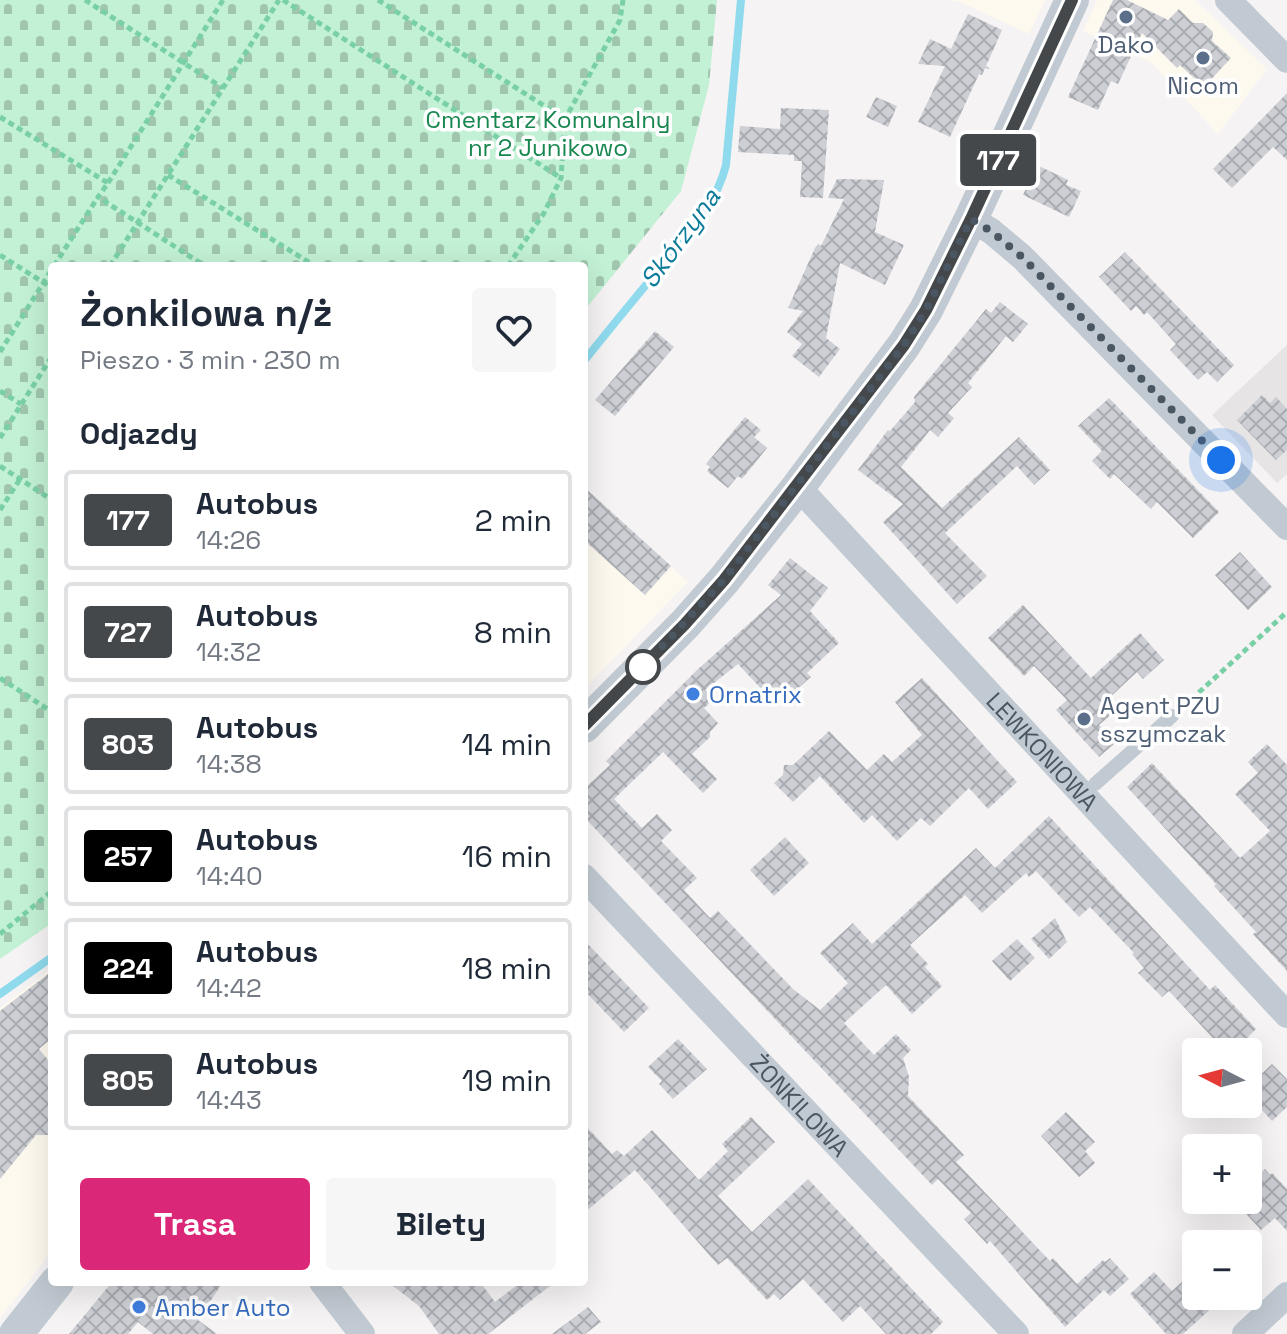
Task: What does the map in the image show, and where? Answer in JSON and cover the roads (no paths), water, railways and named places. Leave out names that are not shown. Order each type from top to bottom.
[{"type":"street","points":[[588,722],[685,624],[798,487],[904,345],[926,310],[971,219],[1072,0]]},
{"type":"street","points":[[1228,0],[1287,60]]},
{"type":"street","points":[[971,219],[1022,257],[1287,527]]},
{"type":"street","name":"LEWKONIOWA","points":[[798,487],[1287,1015]]},
{"type":"street","name":"ŻONKILOWA","points":[[588,881],[1016,1334]]},
{"type":"street","points":[[16,1334],[54,1286]]},
{"type":"street","points":[[325,1286],[362,1334]]},
{"type":"street","points":[[1245,1334],[1287,1295]]},
{"type":"lane","points":[[1095,784],[1172,716]]},
{"type":"waterway","name":"Skórzyna","points":[[588,356],[697,223],[721,180],[726,165],[741,0]]},
{"type":"waterway","name":"Skórzyna","points":[[0,994],[48,960]]},
{"type":"place","name":"Dako","points":[[1126,17]]},
{"type":"place","name":"Nicom","points":[[1203,58]]},
{"type":"place","name":"Ornatrix","points":[[693,694]]},
{"type":"place","name":"Agent PZU sszymczak","points":[[1084,719]]},
{"type":"place","name":"Amber Auto","points":[[139,1307]]},
{"type":"park label","name":"Cmentarz Komunalny nr 2 Junikowo","points":[[548,133]]}]
